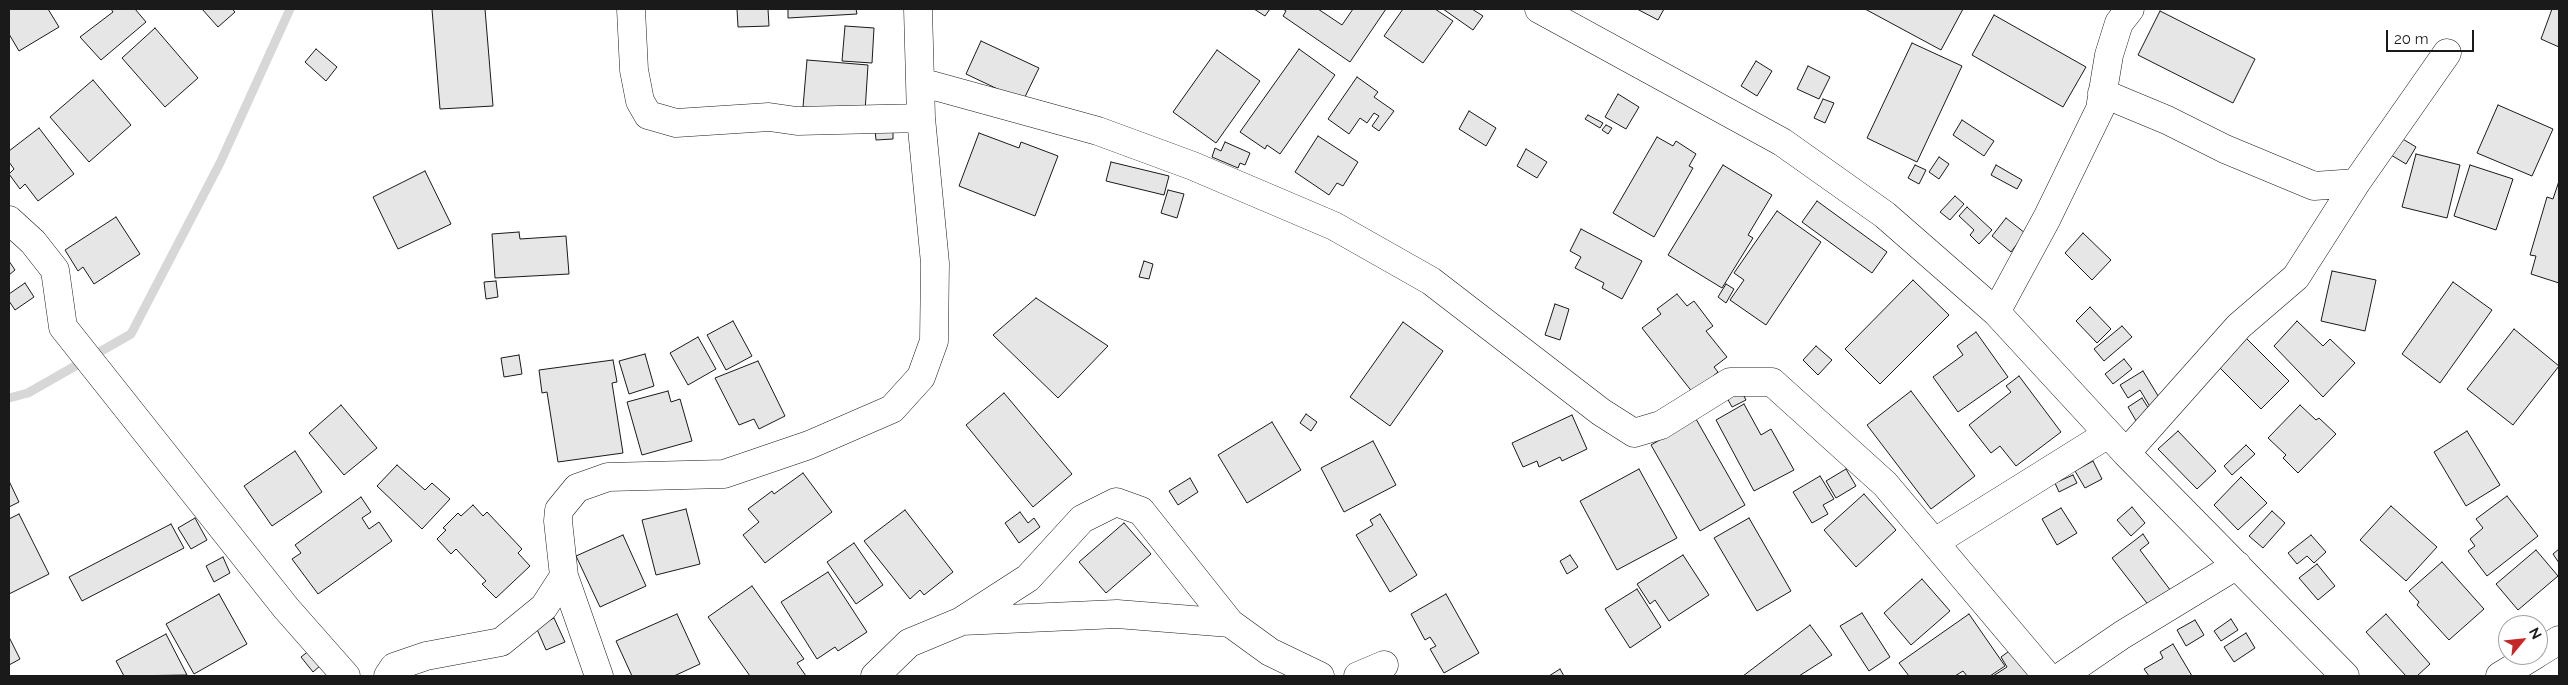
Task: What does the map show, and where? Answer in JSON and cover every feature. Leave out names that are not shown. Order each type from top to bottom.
[{"type":"street","points":[[630,9],[634,70],[640,101],[648,115],[658,119],[676,123],[769,117],[797,121],[921,118]]},
{"type":"street","points":[[599,676],[564,576],[558,521],[559,510],[577,488],[608,477],[724,474],[809,445],[892,409],[921,377],[934,341],[935,263],[921,118],[918,9]]},
{"type":"street","points":[[1539,9],[1782,142],[1885,215],[1996,312],[2126,453],[2345,676]]},
{"type":"street","points":[[1996,312],[2055,202],[2100,109],[2109,55],[2119,23],[2130,9]]},
{"type":"street","points":[[2126,453],[2239,326],[2296,276],[2356,182],[2447,52]]},
{"type":"street","points":[[920,82],[1098,131],[1193,166],[1334,226],[1431,281],[1601,412],[1634,433],[1661,425],[1730,382],[1772,382],[1885,484],[2047,676]]},
{"type":"street","points":[[2102,93],[2167,120],[2225,149],[2314,186],[2356,182]]},
{"type":"street","points":[[9,220],[33,242],[54,270],[63,327],[286,608],[346,676]]},
{"type":"street","points":[[1935,542],[2108,434]]},
{"type":"street","points":[[875,676],[910,643],[962,621],[1028,578],[1082,519],[1116,502],[1142,511],[1230,623],[1270,652],[1320,676]]},
{"type":"street","points":[[2062,676],[2122,635],[2237,565]]},
{"type":"street","points":[[388,676],[394,667],[426,656],[501,642],[544,607],[564,576]]},
{"type":"street","points":[[962,621],[1118,614],[1230,623]]},
{"type":"street","points":[[2548,647],[2559,640]]},
{"type":"street","points":[[1358,676],[1384,665]]},
{"type":"street","points":[[2500,676],[2518,665]]},
{"type":"building","points":[[9,9],[48,9],[59,27],[19,51],[9,34]]},
{"type":"building","points":[[111,9],[135,9],[146,22],[101,60],[80,37],[113,12]]},
{"type":"building","points":[[202,9],[232,9],[235,12],[218,27]]},
{"type":"building","points":[[432,9],[485,9],[493,106],[440,109]]},
{"type":"building","points":[[737,9],[768,9],[769,26],[738,27]]},
{"type":"building","points":[[788,9],[856,9],[857,14],[788,18]]},
{"type":"building","points":[[1254,9],[1270,9],[1265,16]]},
{"type":"building","points":[[1283,9],[1318,9],[1342,25],[1353,9],[1386,9],[1350,62],[1283,16],[1286,11]]},
{"type":"building","points":[[1403,9],[1435,9],[1453,21],[1423,63],[1384,36]]},
{"type":"building","points":[[1443,9],[1472,9],[1483,16],[1473,30]]},
{"type":"building","points":[[1637,9],[1664,9],[1658,20]]},
{"type":"building","points":[[1865,9],[1963,9],[1941,50]]},
{"type":"building","points":[[2552,9],[2559,9],[2559,47],[2541,39]]},
{"type":"building","points":[[2160,11],[2255,59],[2233,103],[2138,55]]},
{"type":"building","points":[[1994,15],[2086,67],[2063,107],[1972,55]]},
{"type":"building","points":[[845,26],[874,28],[872,63],[842,61]]},
{"type":"building","points":[[155,28],[198,78],[165,107],[122,58]]},
{"type":"building","points":[[981,41],[1039,68],[1023,101],[966,74]]},
{"type":"building","points":[[1912,43],[1962,66],[1917,162],[1867,138]]},
{"type":"building","points":[[316,49],[337,67],[326,81],[305,62]]},
{"type":"building","points":[[1299,49],[1335,75],[1280,154],[1267,145],[1265,149],[1240,132]]},
{"type":"building","points":[[1217,50],[1260,81],[1216,143],[1173,112]]},
{"type":"building","points":[[807,60],[868,65],[865,112],[803,107]]},
{"type":"building","points":[[1756,61],[1772,71],[1757,96],[1741,86]]},
{"type":"building","points":[[1808,66],[1830,77],[1819,99],[1797,89]]},
{"type":"building","points":[[1357,77],[1378,92],[1374,97],[1394,111],[1379,131],[1372,126],[1379,116],[1374,113],[1367,123],[1360,118],[1349,134],[1328,119]]},
{"type":"building","points":[[93,80],[131,125],[89,162],[50,117]]},
{"type":"building","points":[[1618,94],[1639,107],[1626,129],[1605,117]]},
{"type":"building","points":[[1823,99],[1834,103],[1825,123],[1814,118]]},
{"type":"building","points":[[2498,105],[2553,129],[2532,176],[2477,153]]},
{"type":"building","points":[[1469,111],[1496,128],[1486,146],[1459,129]]},
{"type":"building","points":[[1588,115],[1603,123],[1600,128],[1585,119]]},
{"type":"building","points":[[1962,120],[1994,141],[1984,156],[1953,135]]},
{"type":"building","points":[[1606,125],[1612,128],[1608,134],[1602,130]]},
{"type":"building","points":[[39,128],[74,174],[38,201],[25,184],[20,189],[9,174],[14,169],[9,162],[9,151]]},
{"type":"building","points":[[893,129],[893,139],[876,140],[875,130]]},
{"type":"building","points":[[979,133],[1019,148],[1021,142],[1058,156],[1035,216],[959,186]]},
{"type":"building","points":[[2396,135],[2416,147],[2406,164],[2386,152]]},
{"type":"building","points":[[1318,136],[1358,162],[1343,186],[1337,183],[1329,195],[1295,172]]},
{"type":"building","points":[[1657,137],[1673,146],[1676,141],[1696,154],[1689,166],[1693,168],[1654,237],[1613,213]]},
{"type":"building","points":[[1225,142],[1250,153],[1245,165],[1240,163],[1238,168],[1212,157],[1215,148],[1221,151]]},
{"type":"building","points":[[1526,149],[1547,162],[1537,178],[1517,166]]},
{"type":"building","points":[[2416,154],[2460,165],[2447,218],[2402,207]]},
{"type":"building","points":[[1939,157],[1949,164],[1939,179],[1929,172]]},
{"type":"building","points":[[1111,162],[1169,176],[1164,195],[1106,181]]},
{"type":"building","points":[[1723,165],[1772,195],[1748,235],[1753,238],[1722,288],[1668,255]]},
{"type":"building","points":[[1915,165],[1926,170],[1919,184],[1908,178]]},
{"type":"building","points":[[1996,165],[2022,180],[2017,189],[1991,175]]},
{"type":"building","points":[[2470,165],[2513,179],[2496,230],[2454,216]]},
{"type":"building","points":[[425,171],[451,224],[398,249],[373,197]]},
{"type":"building","points":[[2559,181],[2559,283],[2531,274],[2536,256],[2530,255],[2547,197],[2553,199]]},
{"type":"building","points":[[1168,190],[1184,194],[1177,218],[1161,213]]},
{"type":"building","points":[[1955,196],[1964,204],[1950,220],[1940,212]]},
{"type":"building","points":[[1817,201],[1887,252],[1872,273],[1802,222]]},
{"type":"building","points":[[1967,207],[1992,230],[1979,244],[1970,235],[1974,230],[1959,216]]},
{"type":"building","points":[[1777,211],[1821,242],[1766,325],[1730,300],[1744,280],[1734,273]]},
{"type":"building","points":[[116,217],[140,254],[94,284],[83,267],[78,271],[65,250]]},
{"type":"building","points":[[2006,218],[2025,233],[2011,252],[1992,236]]},
{"type":"building","points":[[1581,229],[1642,261],[1622,299],[1602,288],[1604,283],[1575,268],[1581,257],[1570,251]]},
{"type":"building","points":[[519,232],[520,239],[566,236],[569,274],[495,278],[492,234]]},
{"type":"building","points":[[2083,233],[2111,260],[2092,280],[2065,253]]},
{"type":"building","points":[[9,261],[15,270],[9,275]]},
{"type":"building","points":[[1144,261],[1153,264],[1149,279],[1139,277]]},
{"type":"building","points":[[2332,271],[2376,280],[2365,331],[2321,321]]},
{"type":"building","points":[[1913,280],[1949,315],[1880,384],[1845,349]]},
{"type":"building","points":[[496,281],[498,297],[486,299],[484,282]]},
{"type":"building","points":[[2453,282],[2492,310],[2440,383],[2402,354]]},
{"type":"building","points":[[25,283],[34,297],[15,310],[9,301],[9,294]]},
{"type":"building","points":[[1726,284],[1734,289],[1726,303],[1718,297]]},
{"type":"building","points":[[1677,294],[1687,306],[1694,301],[1713,326],[1706,331],[1727,357],[1714,367],[1718,372],[1693,393],[1642,328],[1661,314],[1657,309]]},
{"type":"building","points":[[1036,298],[1108,346],[1058,398],[993,335]]},
{"type":"building","points":[[1555,304],[1569,309],[1560,340],[1545,335]]},
{"type":"building","points":[[2090,307],[2111,329],[2097,343],[2076,321]]},
{"type":"building","points":[[733,321],[752,356],[726,370],[707,335]]},
{"type":"building","points":[[2297,321],[2323,346],[2330,339],[2355,363],[2323,397],[2274,346]]},
{"type":"building","points":[[1403,322],[1443,351],[1390,426],[1350,397]]},
{"type":"building","points":[[2122,326],[2132,337],[2104,361],[2094,349]]},
{"type":"building","points":[[2514,329],[2559,366],[2513,425],[2467,389]]},
{"type":"building","points":[[1976,332],[2008,377],[1958,412],[1933,377],[1963,355],[1957,346]]},
{"type":"building","points":[[2244,336],[2289,381],[2261,409],[2216,364]]},
{"type":"building","points":[[698,337],[716,369],[688,385],[670,353]]},
{"type":"building","points":[[1816,346],[1832,360],[1818,375],[1803,360]]},
{"type":"building","points":[[645,354],[654,386],[629,394],[619,361]]},
{"type":"building","points":[[519,355],[522,374],[504,377],[501,358]]},
{"type":"building","points":[[2124,359],[2132,369],[2113,384],[2105,374]]},
{"type":"building","points":[[613,360],[617,382],[612,383],[623,453],[558,462],[547,392],[542,393],[539,370]]},
{"type":"building","points":[[758,361],[785,416],[759,429],[754,419],[739,425],[715,378]]},
{"type":"building","points":[[2143,371],[2163,404],[2152,410],[2140,390],[2128,398],[2120,385]]},
{"type":"building","points":[[2019,376],[2061,432],[2016,466],[2000,446],[1991,453],[1969,425],[2011,392],[2006,386]]},
{"type":"building","points":[[1740,388],[1746,400],[1732,407],[1726,396]]},
{"type":"building","points":[[668,391],[671,402],[680,399],[692,441],[642,455],[627,402]]},
{"type":"building","points":[[1911,391],[1975,476],[1931,509],[1867,425]]},
{"type":"building","points":[[1004,393],[1072,474],[1033,507],[966,425]]},
{"type":"building","points":[[2142,398],[2154,417],[2139,426],[2128,407]]},
{"type":"building","points":[[1744,404],[1761,435],[1771,429],[1794,470],[1754,491],[1716,420]]},
{"type":"building","points":[[341,405],[377,448],[344,475],[309,433]]},
{"type":"building","points":[[2300,405],[2316,420],[2319,418],[2336,434],[2298,473],[2283,458],[2286,455],[2268,438]]},
{"type":"building","points":[[1306,414],[1317,422],[1311,431],[1300,423]]},
{"type":"building","points":[[1572,415],[1587,449],[1562,461],[1560,457],[1539,467],[1537,461],[1523,467],[1512,443]]},
{"type":"building","points":[[1696,419],[1745,505],[1700,531],[1651,445]]},
{"type":"building","points":[[1272,422],[1301,470],[1247,503],[1218,455]]},
{"type":"building","points":[[2178,431],[2216,471],[2197,489],[2158,449]]},
{"type":"building","points":[[2467,431],[2500,485],[2466,506],[2434,452]]},
{"type":"building","points":[[1373,441],[1396,485],[1344,512],[1321,468]]},
{"type":"building","points":[[2246,445],[2255,454],[2232,475],[2224,466]]},
{"type":"building","points":[[295,451],[322,492],[272,526],[244,486]]},
{"type":"building","points":[[2093,461],[2102,479],[2085,488],[2075,471]]},
{"type":"building","points":[[397,465],[425,490],[432,483],[450,499],[422,529],[377,486]]},
{"type":"building","points":[[1639,469],[1677,538],[1617,570],[1580,501]]},
{"type":"building","points":[[1846,469],[1856,486],[1836,498],[1826,481]]},
{"type":"building","points":[[803,473],[832,512],[765,563],[743,535],[759,522],[748,509],[772,491],[774,494]]},
{"type":"building","points":[[2073,475],[2077,483],[2059,492],[2055,483]]},
{"type":"building","points":[[1820,476],[1834,499],[1823,505],[1828,514],[1812,523],[1793,492]]},
{"type":"building","points":[[2241,477],[2267,503],[2238,530],[2214,505]]},
{"type":"building","points":[[1190,478],[1198,492],[1178,505],[1169,491]]},
{"type":"building","points":[[9,481],[19,502],[9,507]]},
{"type":"building","points":[[1864,494],[1896,530],[1856,567],[1824,530]]},
{"type":"building","points":[[2507,496],[2538,536],[2487,576],[2468,551],[2475,546],[2470,539],[2483,528],[2476,519]]},
{"type":"building","points":[[361,497],[371,512],[362,518],[369,529],[379,522],[392,541],[318,594],[292,559],[301,553],[295,545]]},
{"type":"building","points":[[473,505],[483,516],[487,512],[522,549],[518,553],[530,566],[496,598],[482,584],[486,581],[456,549],[451,554],[437,539],[446,530],[443,528],[458,513],[461,516]]},
{"type":"building","points":[[2391,506],[2437,547],[2406,581],[2360,540]]},
{"type":"building","points":[[2132,507],[2145,523],[2131,536],[2117,520]]},
{"type":"building","points":[[2061,508],[2077,533],[2057,545],[2042,519]]},
{"type":"building","points":[[686,509],[700,564],[656,575],[642,520]]},
{"type":"building","points":[[905,510],[953,572],[924,595],[920,590],[910,599],[864,541]]},
{"type":"building","points":[[2272,511],[2285,523],[2263,548],[2249,536]]},
{"type":"building","points":[[1020,512],[1028,523],[1034,518],[1040,527],[1019,543],[1005,523]]},
{"type":"building","points":[[19,514],[49,574],[9,594],[9,519]]},
{"type":"building","points":[[1380,514],[1417,575],[1390,592],[1356,535],[1373,525],[1370,520]]},
{"type":"building","points":[[195,518],[207,540],[191,549],[178,528]]},
{"type":"building","points":[[1749,518],[1791,591],[1757,611],[1714,538]]},
{"type":"building","points":[[1124,523],[1151,554],[1106,593],[1079,562]]},
{"type":"building","points":[[171,524],[184,548],[82,601],[69,577]]},
{"type":"building","points":[[2143,534],[2149,543],[2140,550],[2174,595],[2153,611],[2112,558]]},
{"type":"building","points":[[623,535],[646,586],[600,607],[576,556]]},
{"type":"building","points":[[2311,535],[2326,552],[2314,563],[2307,556],[2297,564],[2288,553]]},
{"type":"building","points":[[854,543],[883,585],[856,604],[827,562]]},
{"type":"building","points":[[2559,549],[2559,563],[2553,554]]},
{"type":"building","points":[[2536,550],[2558,576],[2518,610],[2496,584]]},
{"type":"building","points":[[1570,555],[1578,567],[1567,574],[1560,561]]},
{"type":"building","points":[[1683,555],[1709,595],[1669,621],[1655,600],[1650,604],[1637,584]]},
{"type":"building","points":[[223,557],[230,573],[214,582],[206,566]]},
{"type":"building","points":[[2442,562],[2484,609],[2449,640],[2417,605],[2419,602],[2409,591]]},
{"type":"building","points":[[2317,564],[2335,586],[2318,600],[2299,578]]},
{"type":"building","points":[[828,572],[867,632],[838,651],[835,647],[817,659],[781,602]]},
{"type":"building","points":[[1922,579],[1950,611],[1911,645],[1884,613]]},
{"type":"building","points":[[752,586],[804,659],[797,663],[806,676],[750,676],[708,617]]},
{"type":"building","points":[[1637,589],[1661,627],[1630,648],[1605,609]]},
{"type":"building","points":[[219,594],[247,644],[194,674],[166,624]]},
{"type":"building","points":[[1446,594],[1479,653],[1444,673],[1430,649],[1436,646],[1430,637],[1425,640],[1411,614]]},
{"type":"building","points":[[1862,613],[1890,657],[1869,671],[1840,626]]},
{"type":"building","points":[[677,614],[700,664],[674,676],[632,676],[616,641]]},
{"type":"building","points":[[1969,614],[2005,666],[1990,676],[1967,676],[1963,671],[1955,676],[1909,676],[1899,663]]},
{"type":"building","points":[[2386,614],[2430,664],[2417,676],[2406,676],[2366,632]]},
{"type":"building","points":[[554,618],[565,642],[546,650],[536,627]]},
{"type":"building","points":[[2231,619],[2238,630],[2221,641],[2214,631]]},
{"type":"building","points":[[2195,620],[2204,635],[2186,646],[2177,630]]},
{"type":"building","points":[[1810,625],[1832,655],[1799,676],[1743,676]]},
{"type":"building","points":[[2246,633],[2255,648],[2234,662],[2224,647]]},
{"type":"building","points":[[166,634],[187,675],[124,676],[116,661]]},
{"type":"building","points":[[9,637],[20,659],[9,665]]},
{"type":"building","points":[[2173,644],[2192,676],[2149,676],[2144,669],[2163,658],[2160,652]]},
{"type":"building","points":[[2016,646],[2037,676],[1993,676],[2007,667],[2001,657]]},
{"type":"building","points":[[310,650],[321,665],[313,672],[301,657]]},
{"type":"building","points":[[1560,669],[1564,676],[1549,676]]},
{"type":"waterway","points":[[9,398],[28,393],[131,334],[220,163],[290,9]]}]
